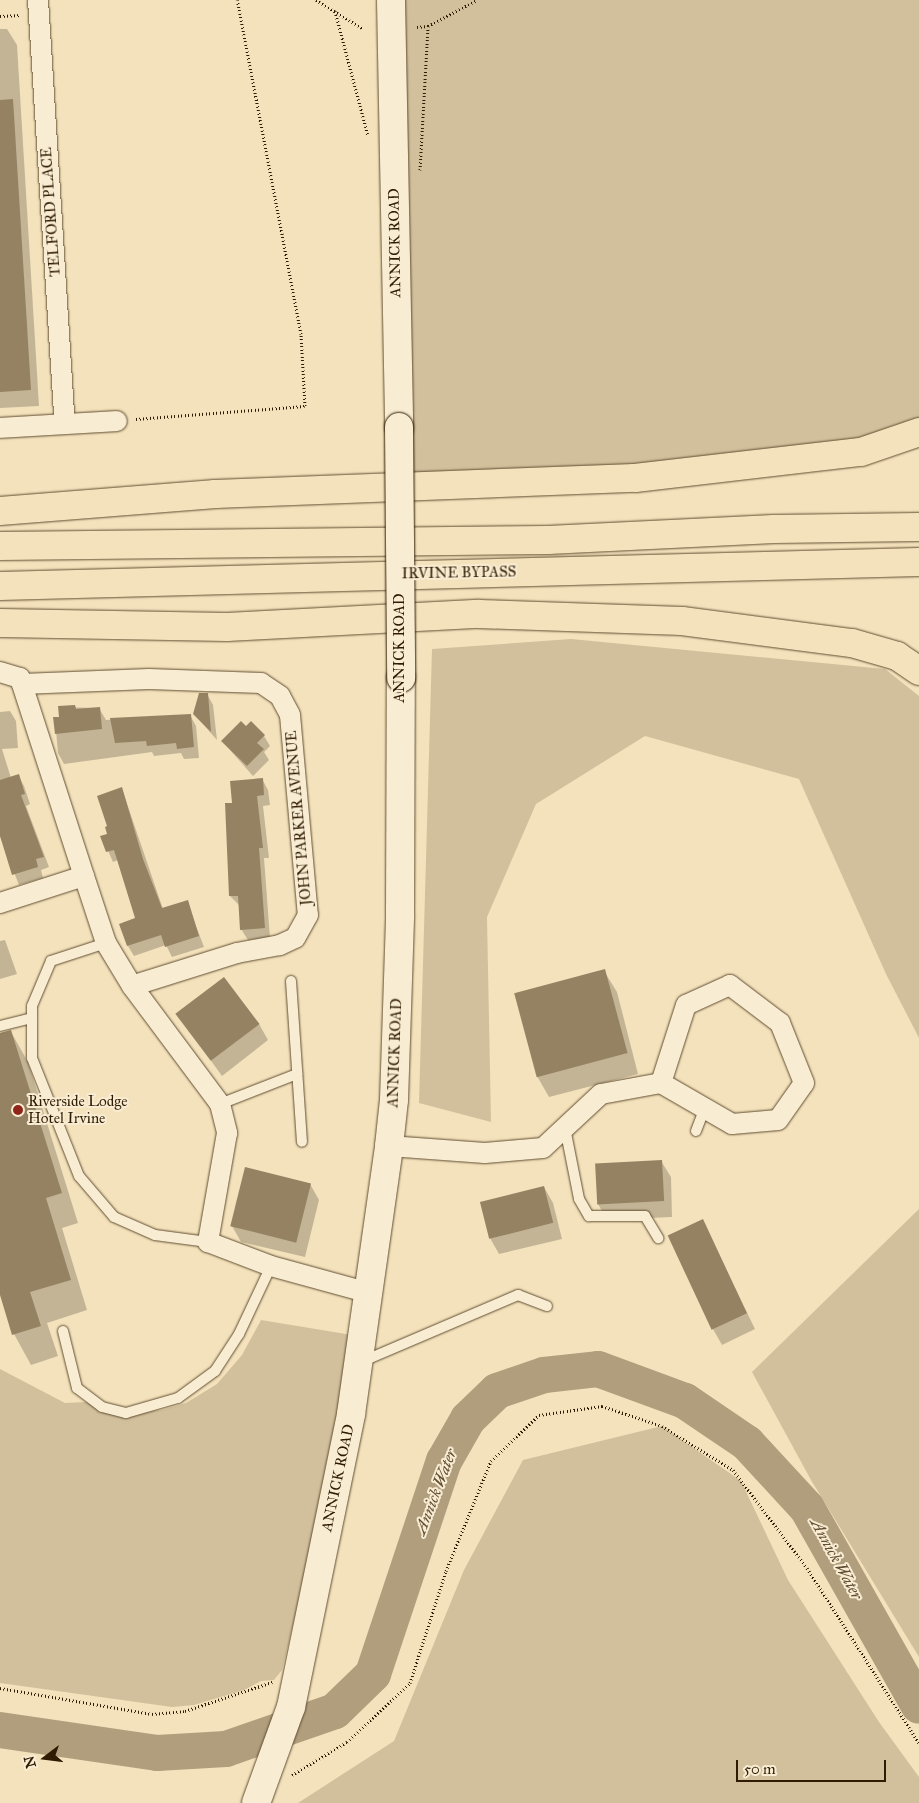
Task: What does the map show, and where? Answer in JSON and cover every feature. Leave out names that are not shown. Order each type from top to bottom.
[{"type":"highway","points":[[0,511],[215,494],[635,478],[861,452],[919,432]]},
{"type":"highway","name":"IRVINE BYPASS","points":[[0,546],[548,540],[774,529],[919,527]]},
{"type":"highway","name":"IRVINE BYPASS","points":[[0,586],[919,562]]},
{"type":"highway","points":[[0,623],[227,627],[479,614],[682,621],[852,643],[897,656],[919,671]]},
{"type":"main road","name":"ANNICK ROAD","points":[[258,1795],[291,1707],[360,1363],[394,1100],[400,914],[401,678],[399,427],[391,0]]},
{"type":"street","name":"TELFORD PLACE","points":[[38,0],[65,424]]},
{"type":"street","points":[[0,428],[117,420]]},
{"type":"street","points":[[0,672],[20,678],[106,943],[132,986],[220,1104],[227,1133],[208,1242],[271,1266],[370,1293]]},
{"type":"street","name":"JOHN PARKER AVENUE","points":[[22,684],[149,679],[261,683],[280,696],[290,715],[308,915],[295,938],[280,945],[237,953],[132,986]]},
{"type":"street","points":[[0,903],[84,876]]},
{"type":"street","points":[[389,1146],[485,1153],[543,1148],[601,1094],[662,1083],[732,1124],[778,1120],[804,1084],[780,1023],[730,986],[686,1005],[662,1083]]},
{"type":"lane","points":[[106,943],[51,961],[32,1006],[32,1058],[79,1176],[114,1217],[155,1235],[208,1242]]},
{"type":"lane","points":[[291,981],[302,1142]]},
{"type":"lane","points":[[0,1026],[32,1018]]},
{"type":"lane","points":[[220,1104],[297,1074]]},
{"type":"lane","points":[[696,1131],[705,1108]]},
{"type":"lane","points":[[565,1127],[579,1199],[589,1216],[645,1216],[658,1238]]},
{"type":"lane","points":[[63,1331],[77,1388],[102,1407],[126,1413],[178,1398],[215,1371],[239,1334],[271,1266]]},
{"type":"lane","points":[[360,1363],[518,1295],[547,1306]]},
{"type":"path","points":[[117,420],[305,406],[301,334],[237,0]]},
{"type":"path","points":[[316,0],[362,28]]},
{"type":"path","points":[[417,27],[428,26],[477,0]]},
{"type":"path","points":[[335,12],[370,143]]},
{"type":"path","points":[[419,176],[428,26]]},
{"type":"path","points":[[290,1776],[347,1742],[410,1683],[446,1571],[491,1461],[539,1415],[602,1406],[662,1426],[733,1470],[807,1568],[919,1743]]},
{"type":"path","points":[[0,1688],[152,1714],[185,1711],[253,1690],[280,1679],[285,1665],[298,1669]]},
{"type":"shaded area","points":[[391,0],[919,0],[919,425],[887,444],[400,485]]},
{"type":"shaded area","points":[[571,639],[885,669],[919,696],[919,1038],[886,974],[799,779],[645,736],[536,804],[487,917],[491,1122],[419,1103],[432,649]]},
{"type":"shaded area","points":[[919,1209],[919,1657],[811,1480],[752,1372]]},
{"type":"shaded area","points":[[261,1320],[352,1335],[315,1536],[282,1670],[274,1680],[261,1681],[244,1690],[194,1705],[172,1707],[0,1683],[0,1369],[65,1403],[85,1402],[136,1413],[161,1410],[186,1403],[217,1384],[242,1355]]},
{"type":"shaded area","points":[[662,1426],[741,1481],[788,1580],[879,1722],[919,1777],[919,1803],[298,1803],[394,1741],[464,1570],[523,1460]]},
{"type":"building","points":[[13,99],[31,390],[0,392],[0,100]]},
{"type":"building","points":[[199,693],[208,693],[211,732],[193,714]]},
{"type":"building","points":[[75,705],[76,709],[100,707],[102,729],[55,734],[53,717],[59,717],[58,706]]},
{"type":"building","points":[[191,714],[194,747],[177,749],[176,743],[147,746],[146,741],[115,743],[110,718]]},
{"type":"building","points":[[241,721],[246,726],[251,721],[265,735],[257,743],[264,749],[247,766],[221,741]]},
{"type":"building","points":[[19,774],[25,794],[21,795],[44,857],[36,859],[38,867],[12,875],[0,836],[0,780]]},
{"type":"building","points":[[263,778],[264,795],[257,796],[263,848],[259,848],[265,928],[240,930],[238,896],[229,896],[225,803],[232,803],[230,781]]},
{"type":"building","points":[[122,787],[143,859],[162,908],[188,900],[199,936],[165,947],[161,935],[127,946],[119,924],[135,918],[114,850],[106,852],[100,836],[107,834],[105,827],[107,826],[97,796]]},
{"type":"building","points":[[605,969],[628,1053],[537,1077],[514,993]]},
{"type":"building","points":[[224,977],[260,1024],[211,1061],[175,1014]]},
{"type":"building","name":"Riverside Lodge Hotel Irvine","points":[[11,1030],[62,1193],[46,1198],[71,1280],[30,1292],[41,1326],[12,1335],[0,1295],[0,1033]]},
{"type":"building","points":[[662,1160],[664,1201],[597,1204],[595,1164]]},
{"type":"building","points":[[245,1167],[311,1183],[296,1243],[230,1226]]},
{"type":"building","points":[[544,1186],[553,1223],[489,1239],[480,1202]]},
{"type":"building","points":[[703,1219],[747,1313],[712,1330],[668,1235]]},
{"type":"waterway","name":"Annick Water","points":[[0,1730],[157,1753],[226,1749],[335,1711],[373,1674],[444,1461],[468,1419],[497,1391],[544,1375],[598,1369],[685,1401],[747,1443],[807,1508],[919,1706]]},
{"type":"place","name":"Riverside Lodge Hotel Irvine","points":[[18,1110]]}]
